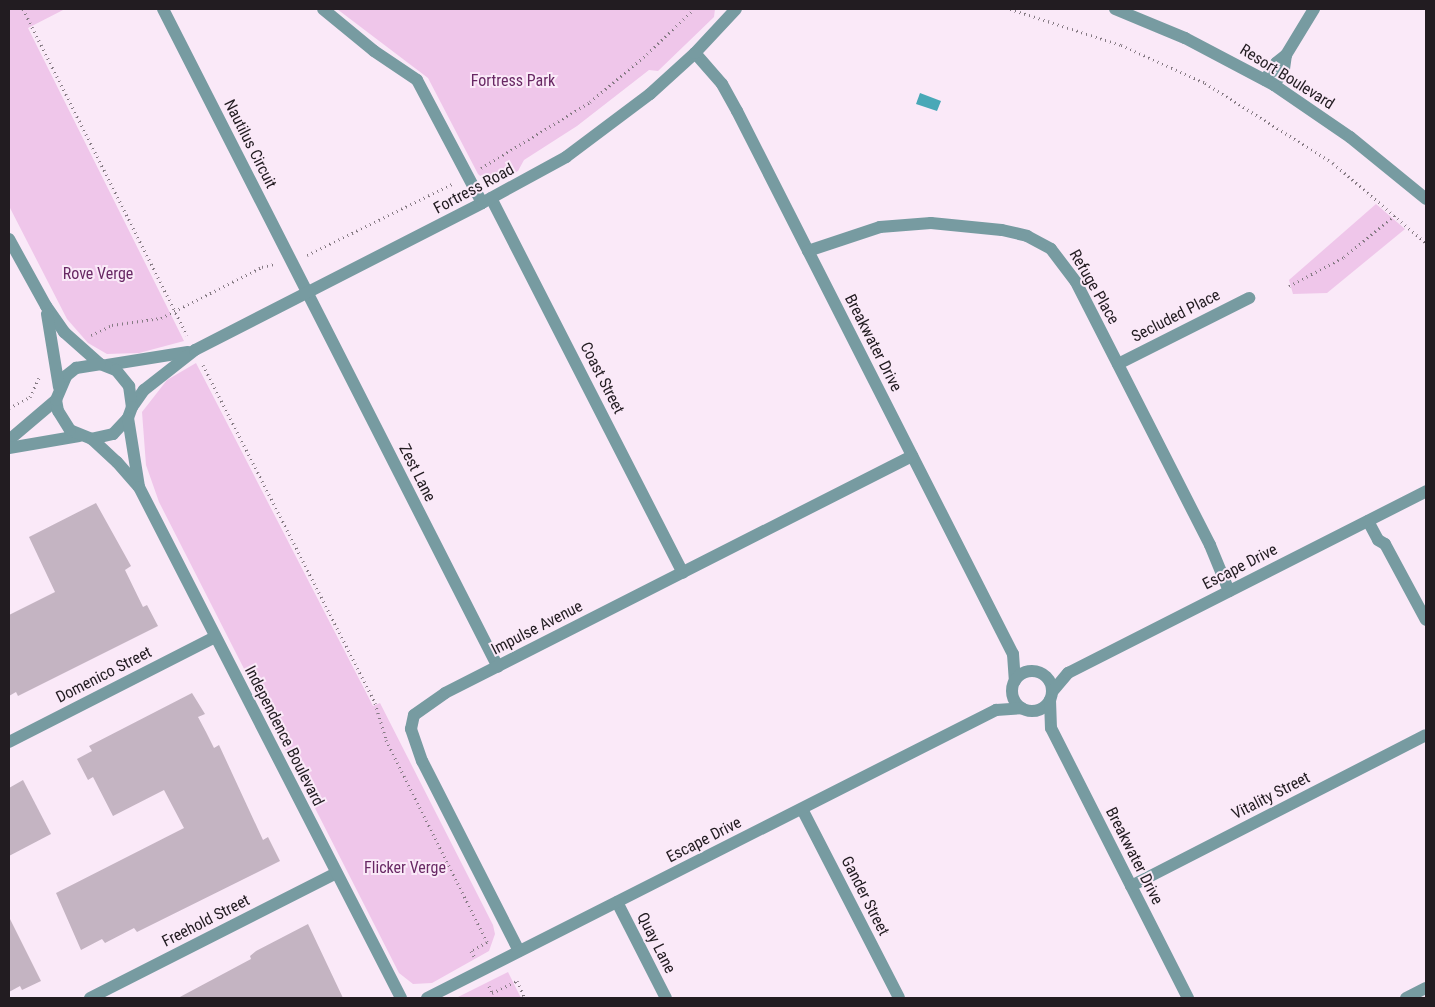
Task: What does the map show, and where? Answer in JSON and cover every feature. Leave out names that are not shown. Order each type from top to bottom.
[{"type":"street","name":"Nautilus Circuit","points":[[163,9],[308,293]]},
{"type":"street","points":[[323,9],[374,51],[417,80],[468,175],[487,201]]},
{"type":"street","name":"Fortress Road","points":[[130,413],[144,390],[195,350],[487,201],[566,157],[608,127],[695,53],[736,9]]},
{"type":"street","name":"Resort Boulevard","points":[[1115,9],[1185,38],[1270,83],[1350,137],[1426,199]]},
{"type":"street","points":[[1270,83],[1314,9]]},
{"type":"street","name":"Breakwater Drive","points":[[695,53],[728,94],[1013,654],[1014,684]]},
{"type":"street","name":"Coast Street","points":[[487,201],[683,573]]},
{"type":"street","name":"Refuge Place","points":[[808,251],[854,233],[906,224],[979,226],[1027,236],[1051,249],[1069,270],[1221,567],[1220,574],[1232,590]]},
{"type":"street","points":[[9,239],[46,306],[64,332],[103,364],[116,370],[129,386],[130,413],[113,434],[9,448]]},
{"type":"street","name":"Zest Lane","points":[[308,293],[498,667]]},
{"type":"street","name":"Secluded Place","points":[[1118,364],[1249,298]]},
{"type":"street","points":[[46,306],[62,422],[85,437]]},
{"type":"street","name":"Fortress Road","points":[[103,364],[195,350]]},
{"type":"street","points":[[9,440],[58,393],[76,368],[103,364]]},
{"type":"street","name":"Independence Boulevard","points":[[130,413],[139,488]]},
{"type":"street","name":"Independence Boulevard","points":[[85,437],[117,462],[139,488],[400,998]]},
{"type":"street","name":"Impulse Avenue","points":[[520,952],[422,761],[411,729],[414,715],[425,705],[498,667],[912,456]]},
{"type":"street","name":"Escape Drive","points":[[1051,696],[1068,673],[1426,491]]},
{"type":"street","points":[[1371,519],[1378,540],[1384,544],[1426,620]]},
{"type":"street","name":"Domenico Street","points":[[9,742],[215,637]]},
{"type":"street","name":"Breakwater Drive","points":[[1013,654],[1039,673]]},
{"type":"street","points":[[1025,673],[1039,673],[1050,683],[1051,696],[1041,709],[1026,710],[1014,699],[1014,684],[1025,673]]},
{"type":"street","name":"Escape Drive","points":[[1039,673],[1068,673]]},
{"type":"street","name":"Escape Drive","points":[[996,710],[1014,684]]},
{"type":"street","name":"Breakwater Drive","points":[[1051,696],[1051,728],[1188,998]]},
{"type":"street","name":"Escape Drive","points":[[427,998],[996,710],[1026,710]]},
{"type":"street","name":"Breakwater Drive","points":[[1026,710],[1051,728]]},
{"type":"street","name":"Vitality Street","points":[[1131,886],[1426,735]]},
{"type":"street","name":"Gander Street","points":[[802,808],[899,998]]},
{"type":"street","name":"Freehold Street","points":[[90,998],[336,873]]},
{"type":"street","name":"Quay Lane","points":[[617,902],[666,998]]},
{"type":"street","points":[[1406,998],[1426,988]]},
{"type":"path","points":[[23,9],[195,350]]},
{"type":"path","points":[[175,311],[262,267],[315,253],[525,144],[590,102],[636,64],[694,9]]},
{"type":"path","points":[[1010,9],[1111,41],[1205,83],[1300,140],[1396,214],[1426,243]]},
{"type":"path","points":[[1289,286],[1344,257],[1396,214]]},
{"type":"path","points":[[209,377],[375,703],[386,740],[487,942],[471,951]]},
{"type":"path","points":[[492,993],[516,981],[525,998]]},
{"type":"green space","name":"Rove Verge","points":[[9,9],[65,9],[28,28],[184,341],[139,353],[107,354],[88,343],[67,319],[9,206]]},
{"type":"green space","name":"Fortress Park","points":[[337,9],[715,9],[714,17],[658,71],[649,70],[577,126],[524,160],[518,171],[490,185],[478,174],[428,78]]},
{"type":"green space","points":[[1376,204],[1405,229],[1327,293],[1293,294],[1289,280]]},
{"type":"green space","name":"Flicker Verge","points":[[196,363],[373,706],[380,703],[493,925],[495,934],[489,951],[432,983],[413,984],[399,973],[159,502],[146,465],[142,412],[167,380]]},
{"type":"green space","points":[[508,972],[521,998],[456,998]]},
{"type":"water","points":[[920,93],[941,101],[937,111],[916,104]]},
{"type":"building","points":[[96,503],[131,566],[125,570],[143,607],[147,605],[158,626],[18,696],[16,692],[9,696],[9,615],[55,592],[29,537]]},
{"type":"building","points":[[192,693],[205,714],[198,717],[214,748],[219,745],[263,840],[268,837],[280,861],[137,932],[134,928],[105,943],[102,939],[81,950],[56,893],[184,828],[164,790],[113,816],[93,777],[88,780],[77,759],[92,751],[89,746]]},
{"type":"building","points":[[23,780],[51,834],[9,856],[9,788]]},
{"type":"building","points":[[9,917],[41,981],[22,990],[20,986],[9,992]]},
{"type":"building","points":[[308,924],[343,998],[178,998],[251,959],[250,956],[256,951]]}]
